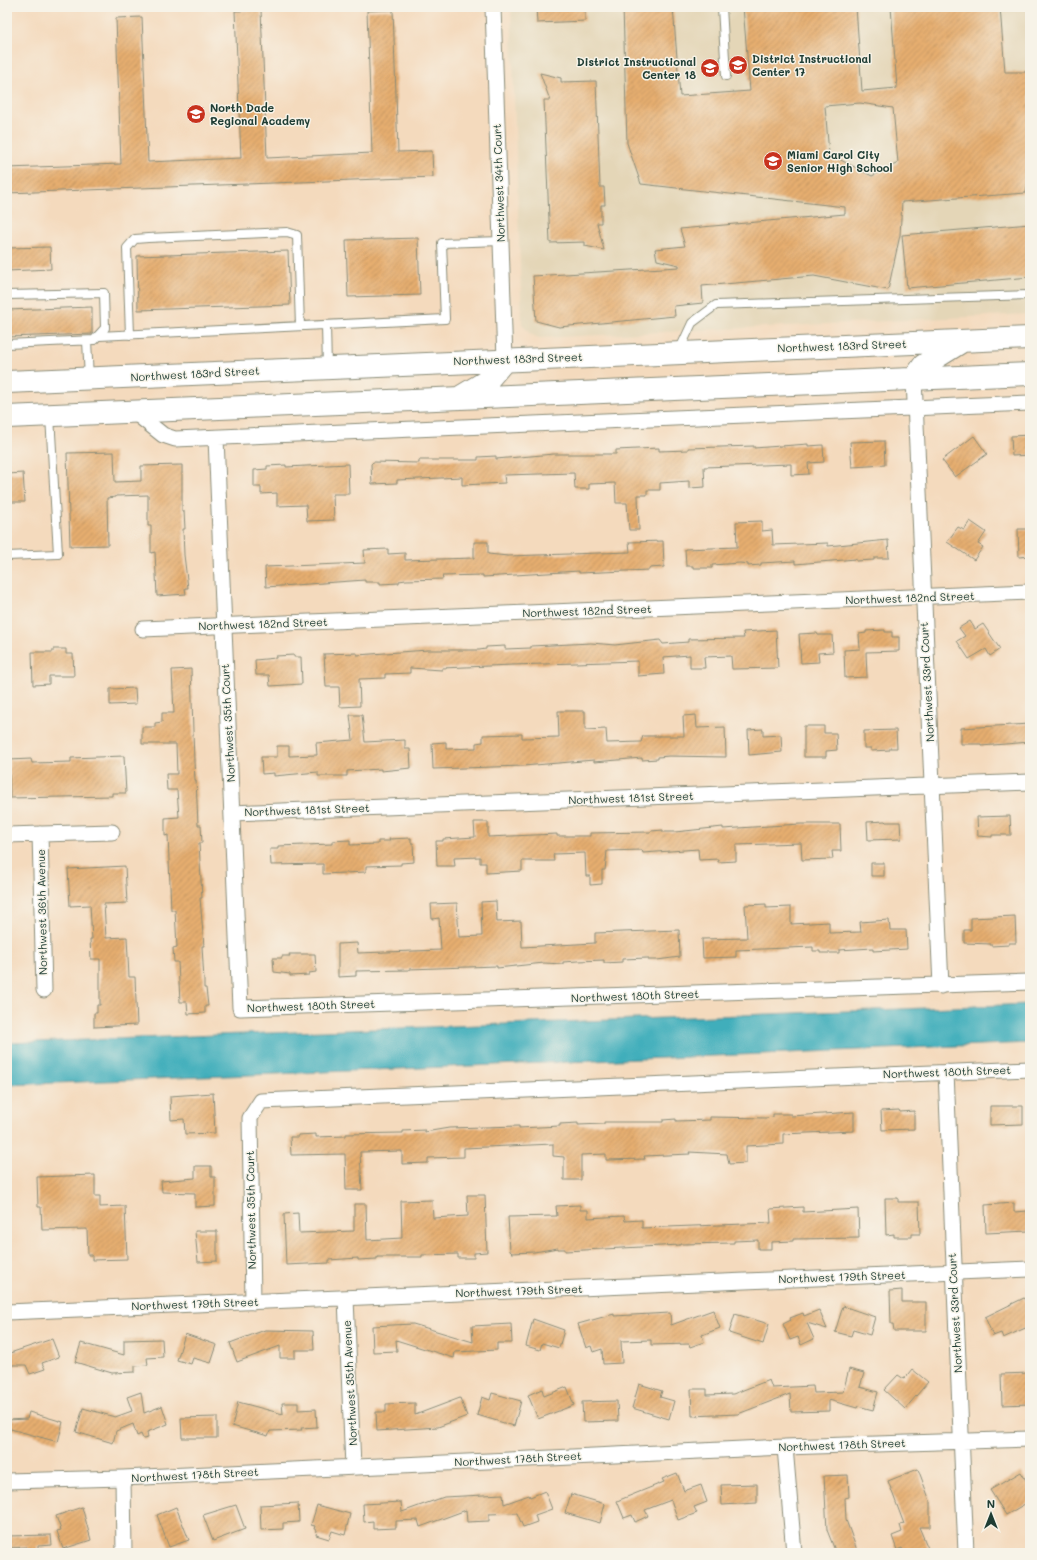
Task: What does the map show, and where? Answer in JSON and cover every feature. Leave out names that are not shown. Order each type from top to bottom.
[{"type":"main road","name":"Northwest 183rd Street","points":[[7,382],[1030,338]]},
{"type":"main road","points":[[914,379],[924,365],[962,341]]},
{"type":"main road","points":[[460,397],[487,381],[505,360]]},
{"type":"main road","points":[[7,417],[1030,374]]},
{"type":"street","name":"Northwest 34th Court","points":[[493,7],[505,360]]},
{"type":"street","name":"Northwest 33rd Court","points":[[914,379],[914,408],[941,986]]},
{"type":"street","points":[[133,411],[162,435],[175,439],[1030,403]]},
{"type":"street","name":"Northwest 35th Court","points":[[216,438],[240,1008]]},
{"type":"street","name":"Northwest 182nd Street","points":[[143,629],[1030,592]]},
{"type":"street","name":"Northwest 181st Street","points":[[232,813],[1030,782]]},
{"type":"street","points":[[7,835],[112,832]]},
{"type":"street","name":"Northwest 36th Avenue","points":[[40,834],[44,990]]},
{"type":"street","name":"Northwest 180th Street","points":[[240,1008],[1030,982]]},
{"type":"street","name":"Northwest 180th Street","points":[[250,1118],[261,1101],[1030,1069]]},
{"type":"street","name":"Northwest 33rd Court","points":[[946,1072],[953,1273],[966,1553]]},
{"type":"street","name":"Northwest 35th Court","points":[[250,1118],[253,1302]]},
{"type":"street","name":"Northwest 179th Street","points":[[7,1312],[1030,1269]]},
{"type":"street","name":"Northwest 35th Avenue","points":[[346,1298],[353,1467]]},
{"type":"street","name":"Northwest 178th Street","points":[[7,1481],[122,1478],[785,1446],[1030,1439]]},
{"type":"street","points":[[785,1446],[794,1553]]},
{"type":"street","points":[[122,1478],[124,1553]]},
{"type":"lane","points":[[722,7],[726,76]]},
{"type":"lane","points":[[130,335],[127,248],[135,239],[148,238],[287,232],[297,235],[300,326]]},
{"type":"lane","points":[[99,336],[445,319],[442,243],[501,241]]},
{"type":"lane","points":[[7,295],[104,293],[105,328],[94,340],[7,344]]},
{"type":"lane","points":[[678,353],[692,323],[716,305],[1030,295]]},
{"type":"lane","points":[[326,325],[327,368]]},
{"type":"lane","points":[[87,341],[90,378]]},
{"type":"lane","points":[[7,556],[58,554],[50,415]]},
{"type":"shaded area","name":"Miami Carol City Senior High School","points":[[511,7],[1030,7],[1030,314],[539,338],[530,334],[522,324]]},
{"type":"water","points":[[1030,1004],[1030,1043],[7,1085],[7,1043]]},
{"type":"building","points":[[536,7],[585,7],[585,21],[537,23]]},
{"type":"building","points":[[623,7],[673,7],[680,96],[750,91],[743,7],[856,7],[862,91],[897,88],[891,7],[1000,7],[1005,72],[1027,72],[1030,106],[1030,169],[1026,193],[902,202],[900,235],[888,290],[814,276],[702,286],[703,303],[674,306],[675,316],[559,327],[536,321],[533,276],[679,267],[679,265],[657,260],[655,249],[685,246],[680,229],[845,214],[845,207],[641,184],[627,143]],"holes":[[[860,103],[893,108],[898,163],[872,176],[829,154],[825,106]]]},
{"type":"building","points":[[261,10],[267,158],[372,153],[367,11],[393,10],[398,152],[432,151],[433,177],[7,193],[7,168],[121,164],[116,18],[142,17],[148,162],[241,158],[235,11]]},
{"type":"building","points":[[540,73],[561,78],[561,82],[596,81],[600,187],[604,187],[605,205],[601,205],[601,223],[597,223],[604,250],[585,246],[585,242],[550,243],[544,100],[550,100]]},
{"type":"building","points":[[1030,224],[1030,277],[907,288],[902,235]]},
{"type":"building","points":[[418,238],[420,295],[348,297],[346,240]]},
{"type":"building","points":[[50,247],[51,269],[7,271],[7,248]]},
{"type":"building","points":[[288,251],[290,305],[138,310],[137,256]]},
{"type":"building","points":[[92,307],[92,334],[7,337],[7,310]]},
{"type":"building","points":[[1030,435],[1030,455],[1012,456],[1011,436]]},
{"type":"building","points":[[974,436],[987,454],[955,477],[942,460]]},
{"type":"building","points":[[884,441],[885,465],[852,467],[850,442]]},
{"type":"building","points":[[808,444],[808,446],[823,445],[824,462],[808,463],[809,474],[791,475],[791,464],[704,467],[705,487],[689,488],[689,481],[660,483],[660,490],[647,490],[647,495],[638,495],[639,530],[629,530],[627,503],[616,503],[615,483],[589,484],[589,489],[575,489],[574,473],[504,475],[505,483],[462,485],[462,477],[397,480],[397,483],[372,484],[371,464],[373,462],[419,463],[419,460],[478,460],[478,457],[496,456],[496,459],[554,454],[616,454],[616,450],[659,448],[659,451],[688,450],[688,448],[754,446],[754,448]]},
{"type":"building","points":[[114,452],[115,482],[141,481],[141,466],[182,465],[182,511],[184,511],[185,529],[183,529],[184,555],[188,588],[185,588],[186,594],[157,596],[155,552],[151,553],[151,526],[148,526],[148,495],[116,496],[107,498],[108,545],[70,546],[67,453]]},
{"type":"building","points":[[348,464],[349,494],[333,494],[334,520],[307,521],[306,505],[277,506],[277,493],[261,494],[261,487],[254,487],[254,470],[267,469],[267,466],[286,465],[286,467]]},
{"type":"building","points":[[23,473],[25,502],[7,502],[7,474]]},
{"type":"building","points":[[762,521],[762,531],[772,530],[773,545],[828,543],[828,546],[888,540],[889,558],[795,564],[795,561],[761,563],[761,565],[748,566],[748,564],[740,563],[712,565],[712,568],[693,568],[693,566],[686,566],[685,549],[737,547],[736,522]]},
{"type":"building","points":[[970,521],[986,532],[978,544],[983,547],[974,560],[947,542],[958,527],[964,530]]},
{"type":"building","points":[[1018,529],[1030,529],[1030,556],[1019,557]]},
{"type":"building","points":[[663,541],[664,567],[649,568],[649,570],[579,573],[579,571],[483,577],[483,575],[442,576],[443,579],[406,580],[399,581],[399,583],[380,584],[380,582],[365,582],[365,580],[266,587],[265,567],[365,563],[364,550],[388,549],[388,554],[405,553],[405,560],[474,558],[474,542],[488,542],[488,554],[508,556],[630,552],[629,542]]},
{"type":"building","points":[[970,621],[975,629],[983,624],[1000,649],[990,656],[986,649],[969,659],[957,641],[965,636],[959,628]]},
{"type":"building","points":[[776,630],[778,668],[732,669],[731,656],[704,657],[705,668],[690,668],[690,655],[663,657],[664,674],[638,676],[638,661],[442,668],[442,670],[410,668],[410,673],[385,674],[385,678],[359,679],[360,706],[340,707],[339,687],[326,687],[324,654],[357,653],[357,655],[428,650],[479,650],[486,649],[486,647],[505,646],[505,649],[531,648],[531,646],[591,643],[615,645],[660,640],[663,644],[688,642],[688,639],[744,638],[743,632]]},
{"type":"building","points":[[885,630],[885,632],[892,632],[892,637],[899,637],[899,651],[866,652],[867,677],[845,678],[844,650],[860,649],[859,634],[866,633],[866,631]]},
{"type":"building","points":[[817,633],[818,635],[832,635],[833,652],[818,653],[819,662],[801,663],[799,634]]},
{"type":"building","points":[[53,649],[66,649],[66,654],[73,654],[74,676],[49,676],[49,684],[33,685],[32,652],[53,652]]},
{"type":"building","points":[[294,655],[294,657],[301,657],[302,684],[270,686],[269,675],[256,675],[255,660],[276,658],[276,656]]},
{"type":"building","points":[[191,669],[195,780],[198,825],[201,825],[202,843],[199,843],[202,898],[200,898],[204,946],[202,946],[204,988],[206,988],[208,1006],[205,1006],[205,1013],[188,1014],[187,1002],[180,1002],[178,962],[174,962],[173,948],[177,947],[175,910],[171,910],[168,835],[165,836],[165,818],[179,817],[177,790],[167,790],[166,774],[177,774],[176,744],[142,744],[142,727],[155,727],[155,723],[162,722],[162,713],[174,713],[172,670]]},
{"type":"building","points":[[135,688],[136,704],[110,705],[110,689]]},
{"type":"building","points":[[558,711],[585,711],[585,730],[606,729],[607,743],[641,742],[643,736],[684,736],[683,716],[696,715],[697,728],[725,727],[726,757],[669,756],[658,757],[658,759],[642,760],[642,758],[594,762],[594,760],[523,766],[433,769],[432,743],[446,742],[446,749],[476,748],[476,743],[483,742],[483,735],[522,734],[522,738],[559,737]]},
{"type":"building","points":[[350,715],[362,715],[365,742],[405,740],[405,749],[410,749],[411,768],[381,771],[381,769],[347,771],[347,776],[318,776],[318,772],[274,776],[274,773],[262,774],[261,757],[277,757],[277,746],[289,746],[289,756],[317,755],[316,743],[353,740]]},
{"type":"building","points":[[1030,724],[1030,742],[981,746],[981,744],[961,744],[961,728]]},
{"type":"building","points":[[804,726],[824,726],[824,733],[836,733],[837,750],[826,751],[826,757],[804,757]]},
{"type":"building","points":[[763,729],[763,736],[781,735],[782,752],[749,755],[748,730]]},
{"type":"building","points":[[896,730],[897,748],[871,751],[871,748],[864,748],[864,731]]},
{"type":"building","points":[[124,756],[126,793],[112,793],[112,796],[10,798],[9,760],[31,759],[32,763],[71,762],[71,758]]},
{"type":"building","points":[[1010,816],[1011,835],[992,835],[992,837],[978,836],[977,817]]},
{"type":"building","points":[[474,822],[488,822],[488,837],[557,834],[557,836],[590,836],[590,833],[651,832],[663,830],[663,832],[675,832],[723,827],[723,829],[800,824],[840,824],[841,851],[832,851],[833,859],[802,860],[801,843],[736,845],[736,861],[718,862],[718,859],[699,860],[698,849],[643,853],[642,850],[607,851],[605,870],[602,870],[602,884],[590,885],[590,876],[586,876],[585,853],[553,854],[554,861],[522,861],[522,871],[486,873],[486,863],[480,863],[480,857],[454,858],[455,866],[437,866],[436,841],[443,841],[443,839],[475,837]]},
{"type":"building","points":[[867,822],[900,822],[901,839],[868,840]]},
{"type":"building","points":[[411,838],[411,843],[413,843],[414,862],[401,863],[401,865],[366,866],[366,872],[323,874],[323,864],[271,865],[270,849],[278,849],[278,846],[332,844],[332,841],[350,840],[350,845],[378,844],[378,841],[390,841],[389,839]]},
{"type":"building","points":[[871,863],[884,863],[884,876],[871,876]]},
{"type":"building","points":[[125,866],[127,903],[104,904],[106,938],[127,937],[129,977],[135,977],[137,1025],[94,1027],[94,1013],[97,1013],[97,1005],[100,1005],[100,959],[91,959],[90,939],[92,939],[90,905],[70,906],[68,869]]},
{"type":"building","points":[[496,901],[497,922],[521,921],[522,947],[595,943],[595,933],[679,930],[680,957],[657,960],[648,960],[648,958],[622,959],[622,962],[604,963],[604,960],[563,962],[563,964],[544,963],[497,968],[497,966],[356,971],[356,976],[338,977],[338,944],[357,943],[358,953],[441,950],[439,918],[432,919],[431,904],[457,903],[459,937],[482,936],[481,902]]},
{"type":"building","points":[[766,904],[766,908],[791,907],[791,924],[829,922],[829,933],[861,932],[860,922],[889,920],[890,930],[906,930],[907,949],[873,951],[873,948],[839,950],[839,953],[820,953],[820,951],[813,951],[813,947],[736,950],[736,957],[703,958],[702,939],[747,938],[745,905]]},
{"type":"building","points":[[1015,916],[1016,943],[991,946],[991,944],[964,943],[964,930],[971,930],[971,918]]},
{"type":"building","points":[[289,954],[315,954],[316,972],[309,973],[309,975],[290,976],[290,974],[274,972],[273,958],[290,956]]},
{"type":"building","points":[[213,1093],[215,1133],[185,1134],[184,1119],[171,1120],[170,1096]]},
{"type":"building","points":[[990,1106],[1023,1106],[1023,1124],[990,1125]]},
{"type":"building","points":[[899,1110],[900,1112],[914,1111],[914,1129],[882,1130],[881,1111]]},
{"type":"building","points":[[854,1112],[854,1131],[783,1134],[783,1144],[746,1146],[746,1163],[729,1164],[727,1154],[689,1152],[690,1154],[644,1156],[645,1159],[606,1160],[606,1154],[581,1155],[581,1180],[564,1180],[564,1157],[553,1156],[553,1144],[464,1148],[464,1157],[428,1158],[428,1163],[402,1164],[402,1151],[360,1152],[362,1190],[346,1190],[345,1154],[291,1155],[290,1137],[298,1137],[298,1135],[316,1134],[316,1137],[346,1136],[346,1134],[403,1133],[403,1131],[425,1130],[425,1132],[449,1128],[519,1126],[519,1128],[560,1126],[560,1124],[578,1123],[578,1125],[604,1124],[604,1122],[663,1122],[663,1120],[676,1119],[676,1121],[710,1120],[710,1117],[766,1118],[773,1117],[773,1114],[791,1114],[791,1116]]},
{"type":"building","points":[[195,1166],[211,1166],[211,1177],[215,1177],[215,1206],[195,1207],[195,1193],[162,1192],[161,1181],[195,1178]]},
{"type":"building","points":[[95,1175],[95,1196],[100,1196],[100,1207],[125,1206],[127,1259],[92,1260],[92,1255],[88,1255],[87,1229],[42,1230],[41,1207],[38,1207],[37,1177]]},
{"type":"building","points":[[467,1195],[485,1195],[487,1252],[474,1253],[474,1258],[458,1258],[458,1254],[422,1255],[422,1257],[377,1257],[377,1259],[358,1260],[358,1258],[329,1260],[329,1263],[286,1265],[284,1214],[298,1213],[299,1233],[354,1231],[354,1204],[366,1204],[367,1240],[402,1238],[401,1201],[432,1200],[433,1218],[468,1216]]},
{"type":"building","points":[[885,1198],[898,1198],[898,1202],[919,1202],[920,1234],[912,1234],[912,1237],[894,1237],[894,1234],[886,1235]]},
{"type":"building","points":[[1014,1203],[1014,1212],[1028,1211],[1029,1231],[986,1233],[985,1205]]},
{"type":"building","points":[[580,1205],[580,1210],[588,1210],[588,1218],[624,1216],[625,1221],[642,1220],[642,1228],[771,1223],[770,1209],[803,1207],[803,1212],[858,1209],[859,1238],[793,1239],[793,1241],[771,1242],[771,1249],[758,1249],[758,1240],[734,1241],[734,1243],[680,1244],[565,1251],[565,1249],[558,1248],[534,1252],[512,1253],[510,1251],[508,1217],[557,1216],[556,1206]]},
{"type":"building","points":[[195,1231],[217,1231],[217,1261],[198,1262]]},
{"type":"building","points":[[902,1290],[902,1302],[926,1302],[926,1331],[894,1331],[893,1324],[891,1324],[890,1291]]},
{"type":"building","points":[[1024,1298],[1030,1311],[1030,1326],[1003,1338],[1001,1333],[993,1336],[985,1317]]},
{"type":"building","points":[[843,1306],[875,1317],[870,1335],[853,1330],[851,1336],[835,1332]]},
{"type":"building","points":[[713,1310],[720,1328],[702,1335],[704,1342],[690,1347],[689,1344],[651,1345],[651,1340],[621,1341],[622,1363],[603,1364],[602,1349],[593,1352],[591,1346],[586,1348],[578,1324],[614,1314],[614,1316],[670,1313],[671,1325]]},
{"type":"building","points":[[819,1310],[827,1329],[807,1323],[814,1339],[801,1345],[798,1337],[790,1340],[783,1324],[791,1320],[790,1318],[803,1313],[804,1316]]},
{"type":"building","points":[[735,1314],[769,1324],[763,1344],[729,1333]]},
{"type":"building","points":[[533,1319],[564,1330],[559,1348],[542,1343],[540,1350],[526,1346]]},
{"type":"building","points":[[413,1324],[473,1342],[472,1326],[511,1324],[512,1343],[497,1343],[497,1350],[455,1352],[454,1358],[396,1340],[397,1351],[373,1352],[372,1326]]},
{"type":"building","points":[[265,1330],[313,1331],[314,1350],[295,1350],[295,1358],[280,1358],[280,1346],[237,1362],[230,1343]]},
{"type":"building","points":[[185,1334],[217,1345],[211,1363],[193,1358],[191,1364],[177,1360]]},
{"type":"building","points":[[52,1339],[59,1357],[42,1363],[45,1369],[30,1374],[26,1365],[7,1365],[7,1354]]},
{"type":"building","points":[[162,1339],[163,1357],[147,1358],[148,1365],[135,1366],[135,1372],[112,1373],[75,1362],[81,1343],[124,1355],[124,1340]]},
{"type":"building","points":[[849,1369],[864,1373],[860,1387],[878,1392],[873,1410],[858,1406],[857,1408],[829,1400],[829,1411],[791,1412],[790,1394],[738,1414],[692,1416],[691,1389],[707,1389],[707,1395],[733,1394],[769,1380],[772,1388],[813,1386],[814,1393],[843,1392]]},
{"type":"building","points":[[912,1369],[928,1382],[905,1409],[884,1390],[898,1375],[904,1379]]},
{"type":"building","points":[[1030,1373],[1030,1404],[1002,1405],[1001,1374]]},
{"type":"building","points":[[639,1384],[662,1391],[660,1397],[674,1401],[669,1419],[632,1408]]},
{"type":"building","points":[[567,1387],[574,1405],[538,1419],[528,1395],[542,1389],[544,1396]]},
{"type":"building","points":[[141,1392],[144,1413],[162,1406],[168,1424],[147,1432],[148,1438],[143,1439],[141,1434],[137,1436],[133,1424],[116,1431],[113,1443],[76,1432],[83,1408],[115,1417],[132,1411],[127,1397]]},
{"type":"building","points":[[492,1393],[521,1401],[514,1426],[477,1415],[482,1397],[490,1400]]},
{"type":"building","points":[[460,1398],[467,1416],[438,1427],[377,1431],[376,1412],[386,1412],[386,1404],[415,1403],[415,1415]]},
{"type":"building","points":[[617,1401],[618,1421],[583,1422],[582,1402]]},
{"type":"building","points":[[238,1402],[283,1414],[282,1403],[298,1403],[298,1410],[316,1409],[317,1427],[301,1428],[302,1430],[270,1431],[268,1436],[232,1426]]},
{"type":"building","points":[[29,1412],[63,1422],[58,1442],[7,1428],[7,1420],[27,1419]]},
{"type":"building","points":[[217,1417],[217,1438],[182,1438],[181,1418]]},
{"type":"building","points":[[918,1469],[930,1501],[930,1527],[919,1527],[930,1553],[904,1553],[902,1548],[897,1550],[892,1536],[902,1532],[900,1525],[904,1524],[888,1481]]},
{"type":"building","points":[[1021,1472],[1030,1487],[1030,1501],[1006,1515],[990,1490]]},
{"type":"building","points":[[677,1473],[684,1491],[701,1485],[707,1502],[694,1507],[697,1513],[678,1520],[671,1500],[645,1510],[648,1516],[635,1522],[632,1515],[624,1518],[617,1501],[664,1482],[662,1479]]},
{"type":"building","points":[[848,1475],[849,1497],[845,1498],[846,1520],[858,1553],[836,1553],[827,1530],[824,1476]]},
{"type":"building","points":[[757,1484],[757,1503],[722,1505],[721,1485]]},
{"type":"building","points":[[545,1491],[552,1509],[535,1515],[537,1522],[523,1527],[517,1513],[489,1514],[489,1521],[467,1522],[466,1510],[420,1527],[418,1520],[396,1521],[396,1528],[373,1529],[373,1521],[364,1522],[363,1504],[401,1502],[402,1512],[444,1497],[503,1494],[504,1504]]},
{"type":"building","points":[[571,1494],[605,1504],[600,1523],[565,1513]]},
{"type":"building","points":[[298,1503],[299,1522],[283,1523],[283,1529],[261,1530],[260,1505]]},
{"type":"building","points":[[236,1505],[245,1529],[213,1541],[203,1515]]},
{"type":"building","points":[[317,1505],[350,1514],[345,1535],[332,1531],[329,1539],[316,1535],[317,1530],[314,1529],[315,1526],[311,1525]]},
{"type":"building","points":[[82,1507],[91,1540],[63,1549],[57,1531],[61,1530],[56,1516]]},
{"type":"building","points":[[176,1507],[189,1540],[169,1547],[157,1515]]},
{"type":"building","points":[[51,1535],[52,1545],[38,1546],[38,1550],[27,1550],[27,1547],[7,1548],[7,1536]]},
{"type":"place","name":"District Instructional Center 17","points":[[738,65]]},
{"type":"place","name":"District Instructional Center 18","points":[[710,68]]},
{"type":"place","name":"North Dade Regional Academy","points":[[196,114]]},
{"type":"place","name":"Miami Carol City Senior High School","points":[[773,161]]}]
